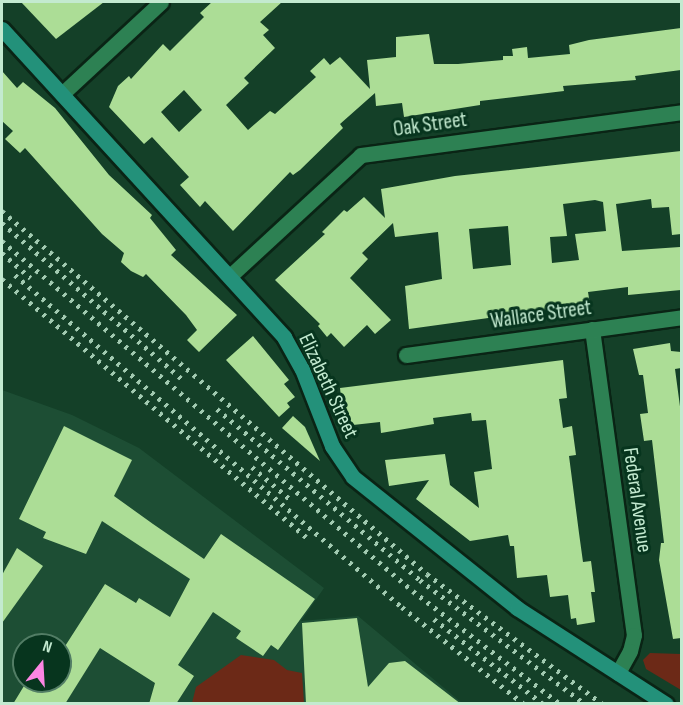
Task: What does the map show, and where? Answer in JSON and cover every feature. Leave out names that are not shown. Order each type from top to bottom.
[{"type":"main road","name":"Elizabeth Street","points":[[2,30],[230,276],[294,354],[332,446],[353,477],[517,608],[666,704]]},
{"type":"street","points":[[62,94],[161,2]]},
{"type":"street","name":"Oak Street","points":[[230,276],[361,155],[681,112]]},
{"type":"street","name":"Wallace Street","points":[[406,355],[681,317]]},
{"type":"street","name":"Federal Avenue","points":[[592,329],[634,635],[630,651],[618,673]]},
{"type":"shaded area","points":[[2,390],[72,415],[139,448],[324,588],[301,621],[358,616],[462,703],[2,704]]},
{"type":"shaded area","points":[[650,653],[681,654],[681,690],[646,669],[643,660]]},
{"type":"shaded area","points":[[241,655],[274,660],[287,670],[302,673],[304,703],[192,703],[196,687]]},
{"type":"building","points":[[21,2],[104,2],[56,39]]},
{"type":"building","points":[[212,2],[282,2],[260,22],[269,30],[263,35],[275,48],[244,78],[249,83],[226,105],[248,130],[270,111],[275,114],[316,77],[310,71],[324,58],[330,65],[340,57],[370,89],[367,60],[396,57],[396,37],[429,34],[434,64],[458,64],[503,60],[503,56],[513,56],[512,49],[527,47],[528,58],[570,54],[569,45],[589,40],[681,28],[681,70],[635,76],[636,80],[563,86],[564,91],[480,101],[480,105],[404,117],[402,103],[376,106],[375,93],[340,124],[343,128],[300,170],[293,175],[290,172],[233,231],[205,201],[200,207],[180,185],[189,177],[152,137],[144,144],[109,107],[118,86],[129,76],[131,79],[163,44],[170,51],[204,17],[200,13]],"holes":[[[184,90],[202,110],[179,132],[161,112]]]},
{"type":"building","points":[[2,71],[17,88],[23,82],[55,108],[109,175],[152,215],[150,218],[176,250],[171,255],[237,315],[199,352],[187,340],[197,330],[186,315],[146,274],[143,277],[131,271],[121,262],[124,253],[102,234],[25,148],[20,153],[5,139],[13,131],[2,121]]},
{"type":"building","points":[[681,151],[681,234],[672,235],[669,207],[652,208],[651,199],[616,204],[622,251],[680,247],[681,290],[628,295],[628,287],[588,292],[590,304],[409,329],[405,286],[442,279],[438,232],[395,237],[393,223],[362,253],[368,259],[350,278],[391,320],[375,334],[367,325],[344,347],[331,333],[327,337],[318,326],[320,324],[275,280],[325,234],[322,232],[344,210],[347,212],[364,197],[385,218],[381,189],[455,176]],"holes":[[[595,200],[603,202],[606,231],[575,234],[579,260],[552,263],[550,237],[567,236],[563,204]],[[508,226],[511,265],[473,269],[469,229]]]},
{"type":"building","points":[[253,336],[289,380],[284,384],[295,397],[287,403],[290,407],[279,417],[226,360]]},
{"type":"building","points":[[670,343],[671,351],[681,352],[681,368],[675,369],[681,414],[681,638],[673,639],[659,560],[661,543],[664,543],[652,440],[644,441],[640,414],[648,413],[643,375],[639,375],[633,349]]},
{"type":"building","points":[[563,360],[567,398],[559,399],[563,428],[572,426],[576,455],[569,456],[583,562],[591,561],[595,592],[591,592],[595,622],[577,625],[576,618],[571,619],[568,595],[550,597],[547,575],[517,578],[514,546],[510,546],[508,535],[470,541],[416,499],[429,480],[389,486],[385,460],[445,454],[450,485],[479,508],[474,472],[492,469],[486,420],[472,421],[471,413],[433,418],[434,424],[381,433],[380,422],[344,426],[340,388]]},
{"type":"building","points":[[293,416],[305,427],[320,461],[282,428]]},
{"type":"building","points":[[64,426],[132,460],[114,496],[153,524],[204,559],[221,534],[315,599],[278,650],[271,645],[263,656],[236,638],[241,631],[213,612],[178,665],[194,676],[176,704],[149,704],[155,683],[100,648],[72,693],[72,635],[105,584],[136,603],[139,598],[170,617],[190,579],[102,521],[86,554],[43,538],[46,532],[19,519]]},
{"type":"building","points":[[17,548],[43,566],[2,623],[2,575]]},
{"type":"building","points":[[357,618],[368,687],[389,663],[405,661],[461,704],[306,704],[302,623]]},
{"type":"building","points":[[20,693],[72,693],[65,704],[13,704]]},
{"type":"railway","points":[[2,211],[427,574],[603,704]]},
{"type":"railway","points":[[2,223],[183,380]]},
{"type":"railway","points":[[2,241],[413,591],[560,704]]},
{"type":"railway","points":[[2,253],[31,278]]},
{"type":"railway","points":[[15,275],[402,607],[524,704]]},
{"type":"railway","points":[[2,279],[306,537]]},
{"type":"railway","points":[[217,409],[420,580],[585,704]]},
{"type":"railway","points":[[252,467],[291,500]]},
{"type":"railway","points":[[434,619],[543,704]]}]
